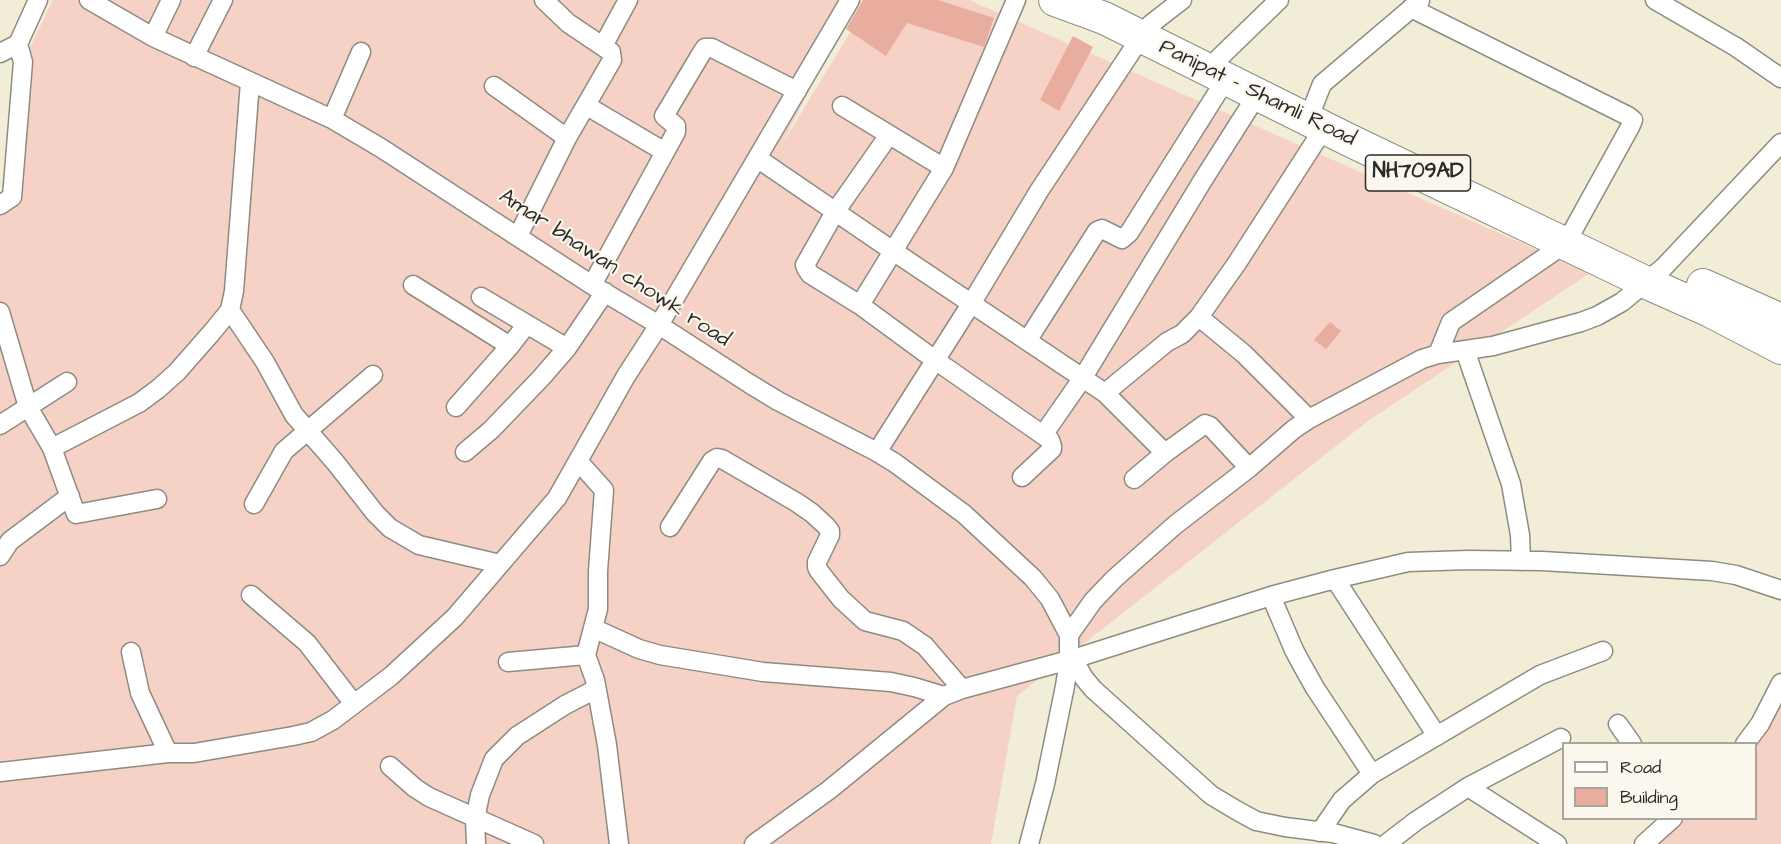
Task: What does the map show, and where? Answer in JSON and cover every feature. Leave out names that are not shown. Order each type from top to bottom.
[{"type":"highway","name":"Panipat - Shamli Road","points":[[1055,0],[1146,31]]},
{"type":"highway","name":"Panipat - Shamli Road","points":[[1100,0],[1146,31],[1315,117],[1655,275],[1781,321]]},
{"type":"highway","name":"Panipat - Shamli Road","points":[[1218,69],[1257,95],[1315,117]]},
{"type":"highway","name":"Panipat - Shamli Road","points":[[1655,275],[1710,311],[1781,348]]},
{"type":"street","points":[[0,53],[18,44],[38,0]]},
{"type":"street","name":"Amar bhawan chowk road","points":[[89,0],[153,38],[332,119],[381,147],[598,289],[659,324],[778,401],[877,452],[926,484],[964,514],[1033,578],[1050,599],[1069,635]]},
{"type":"street","points":[[153,38],[171,0]]},
{"type":"street","points":[[194,57],[223,0]]},
{"type":"street","points":[[518,236],[567,138],[612,60],[611,52],[568,23],[544,0]]},
{"type":"street","points":[[603,46],[628,0]]},
{"type":"street","points":[[0,772],[168,753],[194,753],[311,732],[333,720],[391,676],[455,618],[557,498],[626,376],[850,0]]},
{"type":"street","points":[[860,305],[944,168],[1016,0]]},
{"type":"street","points":[[877,452],[971,304],[1039,191],[1146,31],[1182,0]]},
{"type":"street","points":[[1028,341],[1097,231],[1102,229],[1122,239],[1129,233],[1218,69],[1279,0]]},
{"type":"street","points":[[1655,0],[1736,47],[1781,78]]},
{"type":"street","points":[[1105,393],[1167,342],[1182,334],[1199,317],[1237,263],[1315,117],[1322,84],[1416,4],[1631,117],[1632,123],[1570,234],[1451,322],[1438,354]]},
{"type":"street","points":[[0,205],[12,197],[23,62],[18,44]]},
{"type":"street","points":[[465,452],[491,430],[567,348],[677,130],[676,126],[664,117],[665,114],[705,48],[712,48],[797,91]]},
{"type":"street","points":[[332,119],[361,52]]},
{"type":"street","points":[[52,448],[139,403],[158,389],[206,340],[230,309],[234,291],[250,82]]},
{"type":"street","points":[[494,86],[567,138]]},
{"type":"street","points":[[1043,435],[1082,379],[1257,95]]},
{"type":"street","points":[[587,106],[665,152]]},
{"type":"street","points":[[842,106],[944,168]]},
{"type":"street","points":[[889,135],[835,212],[805,265],[806,268],[810,274],[860,305],[1052,442],[1052,449],[1022,477]]},
{"type":"street","points":[[1030,844],[1071,660],[1069,635],[1093,602],[1114,579],[1175,525],[1309,419],[1422,358],[1493,346],[1581,322],[1622,302],[1655,275],[1781,143]]},
{"type":"street","points":[[757,158],[1105,393],[1165,453]]},
{"type":"street","points":[[413,285],[510,346]]},
{"type":"street","points":[[481,297],[567,348]]},
{"type":"street","points":[[230,309],[265,362],[294,415],[390,528],[419,545],[500,564]]},
{"type":"street","points":[[0,312],[28,407],[52,448],[76,514],[157,499]]},
{"type":"street","points":[[1199,317],[1244,354],[1309,419]]},
{"type":"street","points":[[456,407],[527,324]]},
{"type":"street","points":[[1465,350],[1511,484],[1520,535],[1521,561]]},
{"type":"street","points":[[254,504],[284,451],[373,375]]},
{"type":"street","points":[[0,425],[67,382]]},
{"type":"street","points":[[1134,479],[1205,424],[1210,426],[1248,468]]},
{"type":"street","points":[[670,527],[712,461],[722,459],[795,502],[826,526],[830,531],[830,536],[817,562],[817,567],[841,599],[865,621],[903,631],[925,646],[962,688]]},
{"type":"street","points":[[578,461],[603,490],[598,609],[586,655],[596,689],[607,745],[619,844]]},
{"type":"street","points":[[0,556],[10,542],[70,496]]},
{"type":"street","points":[[754,844],[829,790],[944,696],[962,688],[1071,660],[1271,596],[1335,579],[1408,562],[1521,561],[1712,571],[1736,575],[1781,590]]},
{"type":"street","points":[[1335,579],[1437,736]]},
{"type":"street","points":[[251,595],[307,643],[354,704]]},
{"type":"street","points":[[1271,596],[1294,650],[1310,680],[1372,774]]},
{"type":"street","points":[[593,628],[639,649],[660,655],[763,672],[891,681],[944,696]]},
{"type":"street","points":[[1326,836],[1342,800],[1372,774],[1540,675],[1603,651]]},
{"type":"street","points":[[131,652],[140,693],[168,753]]},
{"type":"street","points":[[508,662],[586,655]]},
{"type":"street","points":[[1071,660],[1093,689],[1211,795],[1256,821],[1374,844]]},
{"type":"street","points":[[1746,742],[1760,724],[1781,683]]},
{"type":"street","points":[[476,844],[476,819],[480,795],[494,759],[517,736],[565,705],[596,689]]},
{"type":"street","points":[[1618,724],[1631,742]]},
{"type":"street","points":[[1386,844],[1468,787],[1561,738]]},
{"type":"street","points":[[390,766],[429,797],[534,844]]},
{"type":"street","points":[[1468,787],[1557,844]]},
{"type":"street","points":[[1644,844],[1672,820]]},
{"type":"shaded area","points":[[53,0],[854,0],[781,146],[870,0],[969,0],[1590,273],[1368,421],[1017,696],[991,844],[0,844],[0,204],[12,197],[23,62]]},
{"type":"shaded area","points":[[1781,698],[1781,844],[1652,844],[1678,820],[1757,820],[1757,742]]},
{"type":"building","points":[[863,0],[938,0],[994,18],[984,47],[907,23],[886,56],[846,29]]},
{"type":"building","points":[[1073,36],[1093,47],[1059,111],[1040,100]]},
{"type":"building","points":[[1330,322],[1341,331],[1326,349],[1314,340]]}]
